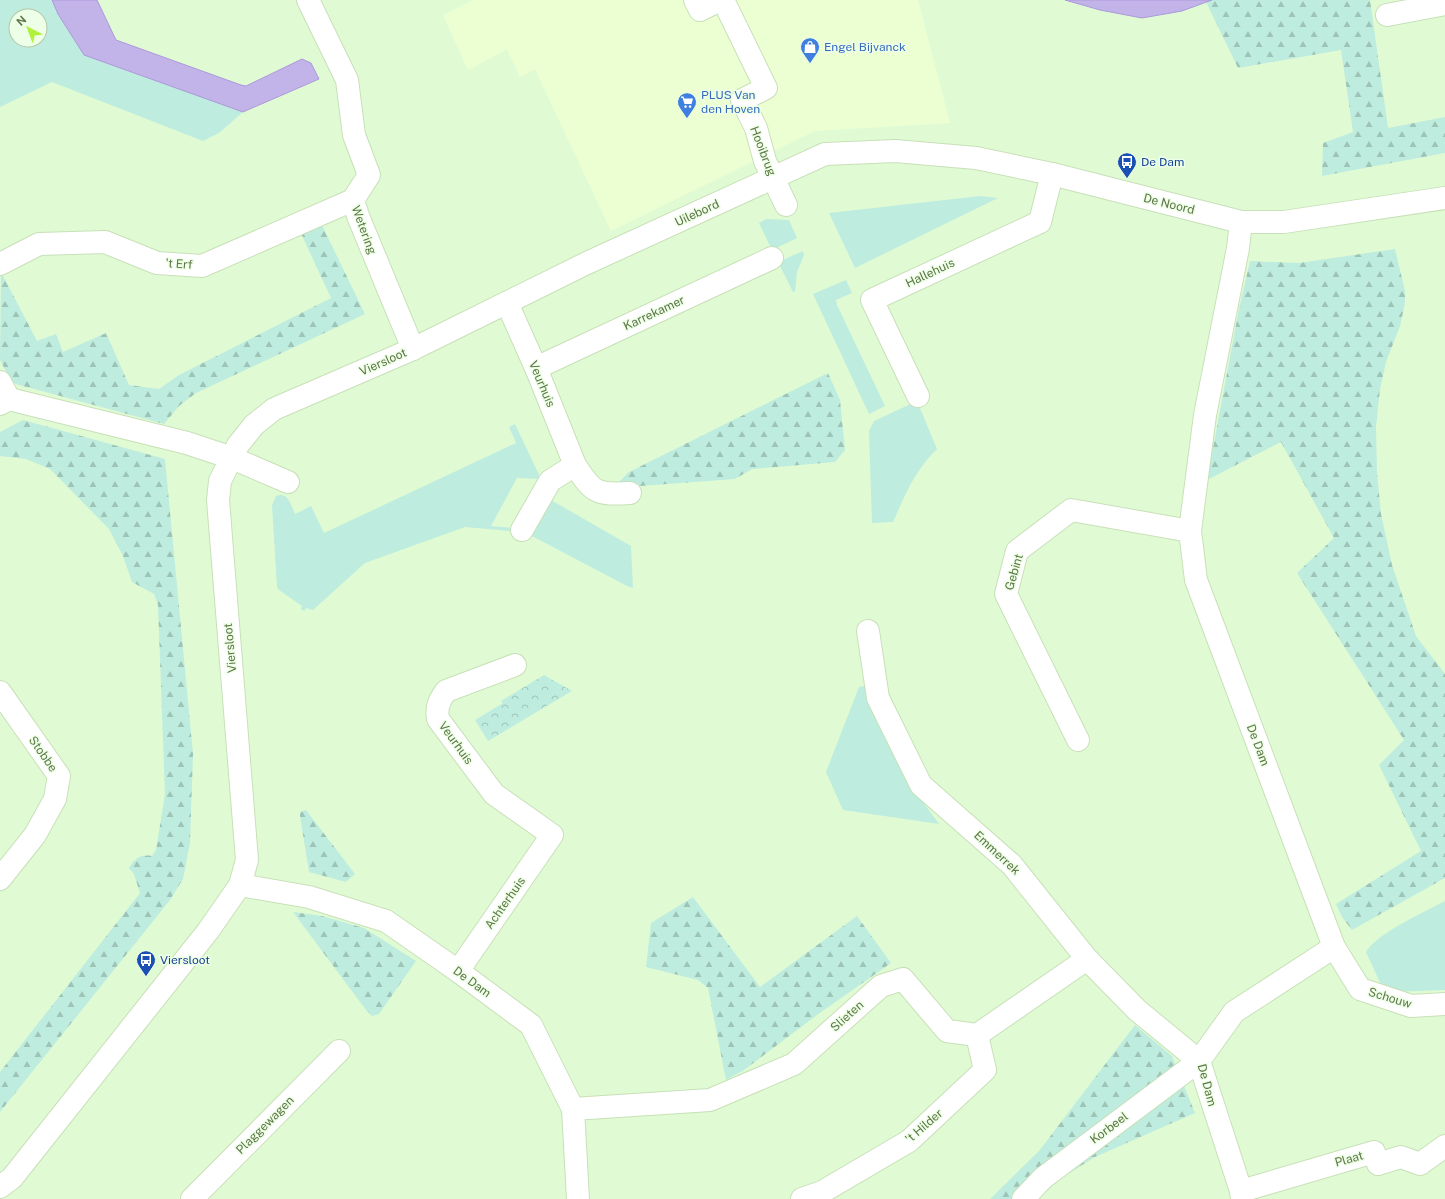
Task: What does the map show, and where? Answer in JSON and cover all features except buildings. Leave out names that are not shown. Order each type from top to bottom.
[{"type":"street","name":"Wetering","points":[[308,0],[346,80],[354,135],[369,175],[353,200],[366,236],[413,349]]},
{"type":"street","name":"Hooibrug","points":[[695,0],[700,10],[722,0],[766,88],[742,100],[756,128],[765,161],[786,205]]},
{"type":"street","points":[[1387,15],[1445,4]]},
{"type":"street","name":"Uilebord","points":[[507,303],[587,263],[825,154],[895,151]]},
{"type":"street","name":"De Noord","points":[[895,151],[976,158],[1052,174],[1241,222],[1284,222],[1445,198]]},
{"type":"street","name":"Hallehuis","points":[[918,396],[872,300],[1040,222],[1052,174]]},
{"type":"street","name":"'t Erf","points":[[0,264],[39,244],[104,242],[157,263],[202,266],[353,200]]},
{"type":"street","name":"De Dam","points":[[1241,222],[1238,248],[1205,415],[1190,531],[1196,580],[1334,947],[1234,1012],[1199,1061],[1241,1195]]},
{"type":"street","name":"Karrekamer","points":[[536,368],[772,258]]},
{"type":"street","name":"Viersloot","points":[[0,1187],[12,1178],[208,931],[240,885],[247,860],[218,500],[220,481],[238,444],[254,425],[274,410],[413,349],[507,303]]},
{"type":"street","name":"Veurhuis","points":[[507,303],[536,368],[575,465],[593,490],[608,495],[630,494]]},
{"type":"street","points":[[3,395],[186,443],[232,458],[288,482]]},
{"type":"street","points":[[522,530],[550,482],[575,465]]},
{"type":"street","name":"Gebint","points":[[1078,740],[1006,594],[1017,552],[1071,510],[1190,531]]},
{"type":"street","name":"Emmerrek","points":[[868,631],[878,698],[921,786],[1012,865],[1087,959],[1137,1010],[1199,1061]]},
{"type":"street","name":"Veurhuis","points":[[515,665],[446,691],[439,701],[437,712],[438,719],[494,794],[552,836]]},
{"type":"street","name":"Stobbe","points":[[0,692],[59,776],[55,799],[35,835],[0,879]]},
{"type":"street","name":"Achterhuis","points":[[458,971],[552,836]]},
{"type":"street","name":"De Dam","points":[[240,885],[309,897],[386,921],[458,971],[531,1026],[573,1109],[578,1199]]},
{"type":"street","name":"Schouw","points":[[1334,947],[1360,989],[1411,1006],[1445,1004]]},
{"type":"street","points":[[977,1035],[1087,959]]},
{"type":"street","name":"Slieten","points":[[573,1109],[710,1100],[794,1064],[881,986],[903,979],[947,1031],[977,1035]]},
{"type":"street","name":"'t Hilder","points":[[802,1199],[822,1192],[909,1141],[985,1070],[977,1035]]},
{"type":"street","name":"Plaggewagen","points":[[192,1199],[339,1051]]},
{"type":"street","name":"Korbeel","points":[[1023,1199],[1043,1178],[1199,1061]]},
{"type":"street","name":"Plaat","points":[[1241,1195],[1374,1152],[1378,1164],[1401,1157],[1420,1164],[1445,1146]]},
{"type":"shaded area","points":[[0,0],[1445,0],[1445,1199],[0,1199]]},
{"type":"shaded area","points":[[52,0],[97,0],[116,40],[241,85],[246,86],[302,59],[311,63],[319,79],[243,112],[84,55],[58,14]]},
{"type":"shaded area","points":[[473,0],[918,0],[950,123],[815,131],[611,231],[535,69],[520,77],[507,49],[468,70],[443,15]]},
{"type":"shaded area","points":[[1065,0],[1212,0],[1182,11],[1142,18],[1100,10]]},
{"type":"green space","points":[[0,0],[52,0],[58,14],[84,55],[243,112],[219,133],[203,141],[52,82],[0,107]]},
{"type":"green space","points":[[1212,0],[1370,0],[1388,128],[1445,117],[1445,153],[1322,176],[1323,143],[1353,132],[1341,50],[1238,68],[1206,2]]},
{"type":"green space","points":[[980,196],[998,198],[855,268],[829,213]]},
{"type":"green space","points":[[318,217],[365,314],[196,393],[179,406],[164,424],[12,383],[0,360],[1,272],[37,341],[56,334],[63,352],[106,333],[129,385],[159,389],[179,375],[331,298],[298,227]]},
{"type":"green space","points":[[766,219],[789,220],[797,238],[772,250],[759,223]]},
{"type":"green space","points":[[1395,249],[1405,291],[1405,303],[1400,326],[1386,362],[1380,389],[1376,427],[1377,472],[1381,514],[1392,565],[1416,636],[1445,674],[1445,878],[1352,930],[1342,917],[1336,904],[1421,851],[1379,765],[1404,740],[1297,573],[1334,538],[1281,442],[1207,480],[1238,314],[1250,261],[1299,263]]},
{"type":"green space","points":[[803,251],[804,255],[797,272],[795,291],[793,292],[778,262]]},
{"type":"green space","points":[[846,280],[852,293],[836,300],[837,305],[885,406],[869,414],[813,294]]},
{"type":"green space","points":[[828,373],[840,400],[845,450],[835,462],[752,469],[735,479],[613,488],[629,472]]},
{"type":"green space","points":[[917,401],[937,449],[929,457],[917,474],[906,493],[893,522],[872,523],[869,431],[874,421]]},
{"type":"green space","points":[[23,420],[165,459],[193,754],[190,843],[183,879],[170,900],[0,1112],[0,1072],[140,893],[134,874],[129,868],[141,856],[152,856],[156,850],[165,794],[158,605],[154,594],[132,582],[123,556],[109,529],[50,469],[26,459],[0,456],[0,432]]},
{"type":"green space","points":[[515,424],[541,479],[517,478],[491,526],[513,528],[511,531],[465,527],[365,563],[313,610],[306,608],[304,611],[301,609],[302,606],[279,590],[277,587],[272,505],[276,496],[283,495],[286,497],[295,514],[311,506],[324,533],[516,443],[509,427]]},
{"type":"green space","points":[[551,500],[631,546],[633,588],[530,535]]},
{"type":"green space","points":[[544,675],[572,691],[488,741],[475,720],[503,703],[501,701]]},
{"type":"green space","points":[[868,685],[904,776],[939,824],[843,810],[826,772],[859,687]]},
{"type":"green space","points":[[306,810],[355,874],[346,882],[309,872],[300,816],[300,812]]},
{"type":"green space","points":[[693,897],[760,987],[857,916],[891,963],[817,1015],[744,1070],[726,1080],[708,988],[698,980],[646,967],[651,923]]},
{"type":"green space","points":[[1445,901],[1445,990],[1389,992],[1383,989],[1366,952],[1371,945],[1390,931]]},
{"type":"green space","points":[[293,912],[322,916],[364,928],[416,961],[379,1014],[372,1016],[366,1010]]},
{"type":"green space","points":[[1135,1025],[1172,1056],[1195,1113],[1095,1157],[1063,1177],[1037,1199],[990,1199],[1039,1151]]},
{"type":"place","name":"Engel Bijvanck","points":[[810,64]]},
{"type":"place","name":"PLUS Van den Hoven","points":[[687,119]]},
{"type":"place","name":"De Dam","points":[[1127,179]]},
{"type":"place","name":"Viersloot","points":[[146,977]]}]
